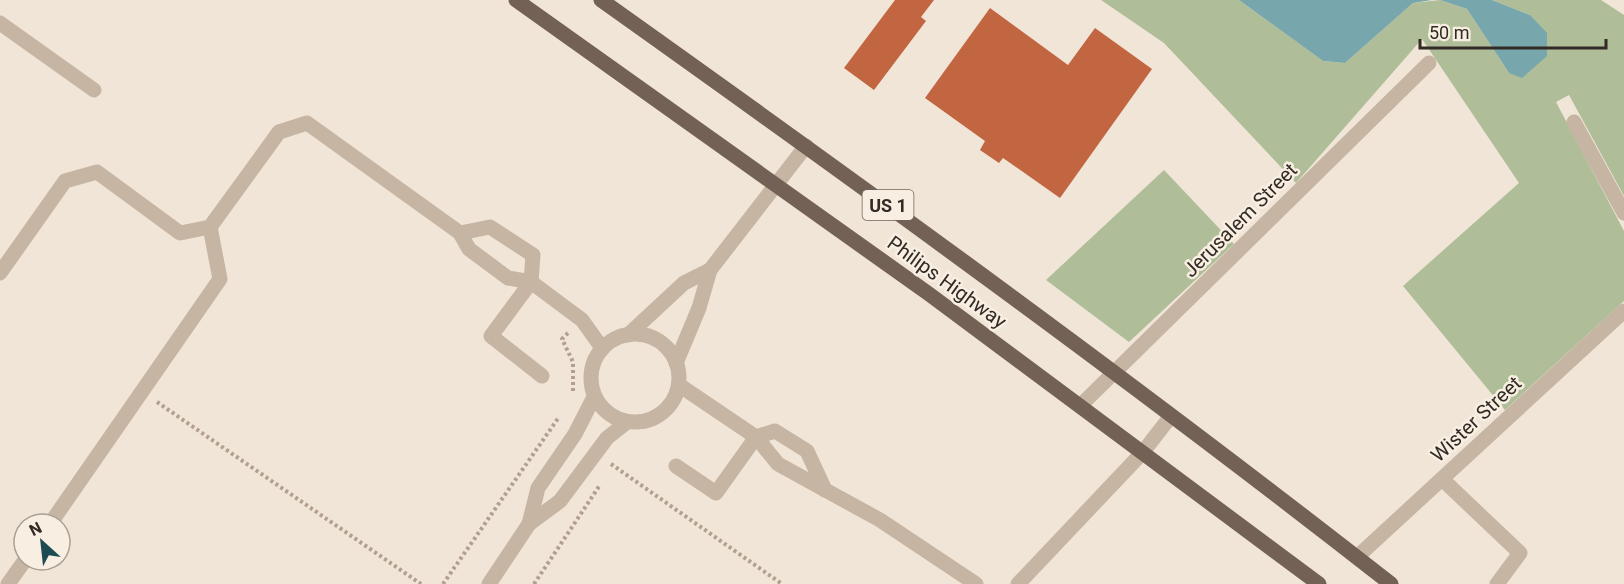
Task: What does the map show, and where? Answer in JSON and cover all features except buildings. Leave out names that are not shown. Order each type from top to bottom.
[{"type":"main road","name":"Philips Highway","points":[[516,0],[929,294],[1319,584]]},
{"type":"main road","name":"Philips Highway","points":[[601,0],[806,146],[1115,372],[1391,584]]},
{"type":"street","points":[[0,23],[94,90]]},
{"type":"street","name":"Jerusalem Street","points":[[1080,406],[1429,63]]},
{"type":"street","points":[[1574,122],[1624,213]]},
{"type":"street","points":[[0,273],[65,181],[97,172],[180,233],[210,227],[279,132],[307,123],[460,233],[469,249],[508,278],[531,282],[582,320],[602,348]]},
{"type":"street","points":[[676,363],[699,308],[710,270],[806,146]]},
{"type":"street","points":[[58,512],[220,279],[210,227]]},
{"type":"street","points":[[460,233],[490,227],[533,255],[531,282],[491,336],[542,376]]},
{"type":"street","points":[[628,335],[651,337],[664,345],[674,357],[680,385],[666,410],[654,418],[641,422],[627,422],[613,417],[602,409],[594,397],[590,384],[591,369],[597,354],[607,343],[628,335],[684,283],[710,270]]},
{"type":"street","name":"Wister Street","points":[[1357,557],[1624,311]]},
{"type":"street","points":[[680,385],[756,437],[778,464],[880,520],[976,584]]},
{"type":"street","points":[[530,524],[538,488],[575,434],[594,397]]},
{"type":"street","points":[[1018,584],[1143,452],[1171,416]]},
{"type":"street","points":[[489,584],[530,524],[560,501],[607,438],[627,422]]},
{"type":"street","points":[[676,466],[716,494],[756,437],[775,431],[807,451],[825,490]]},
{"type":"street","points":[[1442,479],[1520,553],[1497,584]]},
{"type":"path","points":[[572,398],[573,362],[562,339],[582,320]]},
{"type":"path","points":[[141,392],[421,584]]},
{"type":"path","points":[[443,584],[561,415]]},
{"type":"path","points":[[595,454],[782,584]]},
{"type":"path","points":[[534,584],[606,476]]},
{"type":"green space","points":[[1101,0],[1239,0],[1323,61],[1345,63],[1413,3],[1440,0],[1467,9],[1509,73],[1530,15],[1492,0],[1601,0],[1624,15],[1624,196],[1569,95],[1556,102],[1624,231],[1624,301],[1505,410],[1403,286],[1519,183],[1422,39],[1296,183],[1164,43]]},
{"type":"green space","points":[[1164,170],[1234,244],[1129,342],[1046,280]]},
{"type":"water","points":[[1239,0],[1432,0],[1413,3],[1345,63],[1323,61]]},
{"type":"water","points":[[1440,0],[1492,0],[1530,15],[1547,33],[1547,56],[1522,78],[1509,73],[1467,9]]}]
